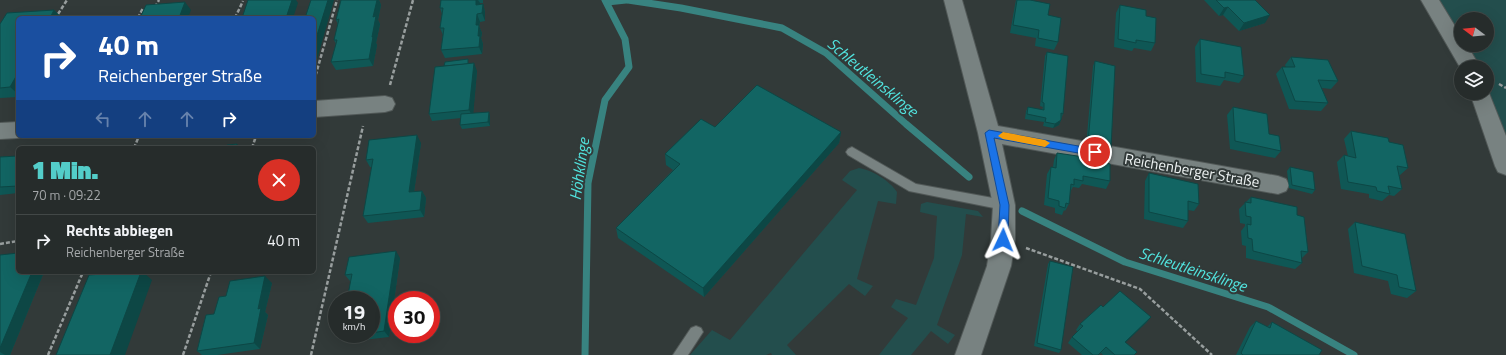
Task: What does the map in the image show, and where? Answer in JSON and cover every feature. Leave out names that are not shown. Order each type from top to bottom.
[{"type":"street","points":[[953,0],[989,133],[1004,205],[1003,240],[999,266],[968,355]]},
{"type":"street","points":[[1430,0],[1466,60]]},
{"type":"street","points":[[1482,100],[1506,166]]},
{"type":"street","points":[[316,109],[376,105]]},
{"type":"street","points":[[0,131],[16,130]]},
{"type":"street","name":"Reichenberger Straße","points":[[989,133],[1278,185]]},
{"type":"lane","points":[[852,152],[913,188],[1004,205]]},
{"type":"lane","points":[[680,355],[696,332]]},
{"type":"path","points":[[58,14],[67,0]]},
{"type":"path","points":[[155,7],[159,0]]},
{"type":"path","points":[[316,74],[338,0]]},
{"type":"path","points":[[311,355],[376,105],[413,0]]},
{"type":"path","points":[[236,16],[242,1]]},
{"type":"path","points":[[139,16],[143,8]]},
{"type":"path","points":[[1003,240],[1140,289],[1212,355]]},
{"type":"path","points":[[0,244],[16,241]]},
{"type":"path","points":[[48,355],[82,274]]},
{"type":"path","points":[[183,355],[210,274]]},
{"type":"shaded area","points":[[1430,0],[1506,0],[1506,166],[1489,100],[1494,100],[1494,60],[1466,60],[1461,52],[1494,52],[1494,12],[1454,12],[1454,40]]},
{"type":"shaded area","points":[[859,168],[880,177],[890,184],[897,192],[896,204],[878,201],[857,279],[873,286],[865,296],[849,284],[787,345],[796,355],[772,355],[771,353],[766,355],[690,355],[712,330],[730,340],[857,190],[842,180],[850,171]]},
{"type":"shaded area","points":[[927,202],[978,211],[983,217],[966,214],[962,255],[937,325],[955,335],[948,344],[931,331],[911,355],[879,355],[908,318],[891,307],[896,299],[916,305],[934,258],[937,216],[920,212],[921,204]]},
{"type":"building","points":[[248,0],[292,0],[287,16],[243,16]]},
{"type":"building","points":[[311,0],[328,0],[316,39],[316,16],[306,16]]},
{"type":"building","points":[[341,0],[377,0],[373,17],[376,16],[369,59],[331,62],[337,40],[334,40],[339,19],[336,20]]},
{"type":"building","points":[[441,0],[476,0],[476,5],[483,4],[482,13],[477,14],[476,25],[479,25],[478,36],[480,36],[479,47],[441,50],[444,28],[440,28],[443,8],[440,8]]},
{"type":"building","points":[[1017,0],[1030,0],[1050,4],[1048,15],[1061,18],[1058,42],[1038,38],[1039,30],[1013,25]]},
{"type":"building","points":[[1216,0],[1255,0],[1270,15],[1244,23],[1228,7],[1224,8]]},
{"type":"building","points":[[185,2],[180,16],[141,16],[146,5]]},
{"type":"building","points":[[1120,5],[1146,10],[1146,16],[1156,18],[1155,43],[1136,40],[1136,43],[1118,39]]},
{"type":"building","points":[[54,10],[51,16],[16,16],[16,76],[10,87],[0,88],[0,24],[7,13]]},
{"type":"building","points":[[1200,39],[1241,47],[1244,76],[1225,72],[1225,78],[1201,74]]},
{"type":"building","points":[[1047,52],[1068,56],[1063,114],[1061,113],[1061,120],[1055,124],[1045,122],[1046,118],[1027,114],[1028,107],[1044,110],[1044,103],[1042,102]]},
{"type":"building","points":[[1291,57],[1328,60],[1338,81],[1318,80],[1328,103],[1295,101],[1282,67],[1295,67]]},
{"type":"building","points":[[468,59],[468,64],[444,66],[445,62]]},
{"type":"building","points":[[1095,61],[1115,66],[1111,148],[1088,143]]},
{"type":"building","points":[[474,63],[469,110],[429,114],[435,67]]},
{"type":"building","points":[[757,85],[841,132],[703,288],[616,228],[680,164],[665,154],[701,119],[715,127]]},
{"type":"building","points":[[1233,107],[1267,114],[1269,134],[1279,136],[1281,151],[1235,141]]},
{"type":"building","points":[[489,112],[488,122],[460,125],[461,114]]},
{"type":"building","points":[[1351,131],[1388,138],[1389,142],[1403,145],[1408,168],[1397,166],[1402,189],[1388,186],[1390,194],[1377,191],[1376,187],[1348,182],[1344,155],[1356,158]]},
{"type":"building","points":[[417,135],[409,192],[422,191],[420,210],[363,216],[373,159],[366,160],[369,140]]},
{"type":"building","points":[[237,144],[236,146],[227,145]]},
{"type":"building","points":[[1057,153],[1084,157],[1110,164],[1110,181],[1083,176],[1083,181],[1074,179],[1074,185],[1071,184],[1069,204],[1066,203],[1065,208],[1059,206],[1059,201],[1048,198],[1051,167],[1056,168]]},
{"type":"building","points":[[16,156],[16,186],[0,187],[0,157]]},
{"type":"building","points":[[1290,167],[1313,172],[1315,190],[1292,185]]},
{"type":"building","points":[[1149,173],[1198,184],[1199,204],[1188,201],[1188,221],[1149,212]]},
{"type":"building","points":[[1251,197],[1297,207],[1297,215],[1304,217],[1308,252],[1301,251],[1302,263],[1253,251],[1252,239],[1248,238],[1247,224],[1251,225],[1251,217],[1246,216],[1245,202],[1251,203]]},
{"type":"building","points":[[1355,222],[1405,234],[1416,291],[1399,287],[1397,275],[1362,266]]},
{"type":"building","points":[[396,251],[390,291],[388,291],[388,304],[384,331],[380,332],[380,291],[349,291],[352,274],[345,275],[349,257]]},
{"type":"building","points":[[16,253],[16,274],[31,274],[0,348],[0,255]]},
{"type":"building","points":[[1050,261],[1073,267],[1061,350],[1037,343]]},
{"type":"building","points":[[140,274],[110,355],[56,355],[89,275]]},
{"type":"building","points":[[265,276],[258,309],[261,308],[254,343],[197,351],[206,315],[214,314],[219,297],[226,296],[230,281]]},
{"type":"building","points":[[1120,291],[1151,317],[1125,342],[1137,352],[1134,355],[1115,355],[1106,347],[1098,355],[1093,355],[1072,337],[1083,326],[1080,324],[1101,305],[1103,307]]},
{"type":"building","points":[[1256,321],[1270,328],[1272,322],[1322,350],[1319,355],[1243,355],[1241,353]]},
{"type":"waterway","name":"Höhklinge","points":[[585,355],[588,183],[605,100],[629,67],[625,39],[605,0]]},
{"type":"waterway","name":"Schleutleinsklinge","points":[[607,2],[626,0]]},
{"type":"waterway","name":"Schleutleinsklinge","points":[[628,0],[681,8],[782,28],[826,53],[906,124],[969,177]]},
{"type":"waterway","name":"Schleutleinsklinge","points":[[1022,211],[1125,262],[1268,307],[1354,355]]},
{"type":"slow traffic","points":[[1003,136],[1045,143]]},
{"type":"route","points":[[1003,240],[1004,205],[989,133],[1095,152]]}]
